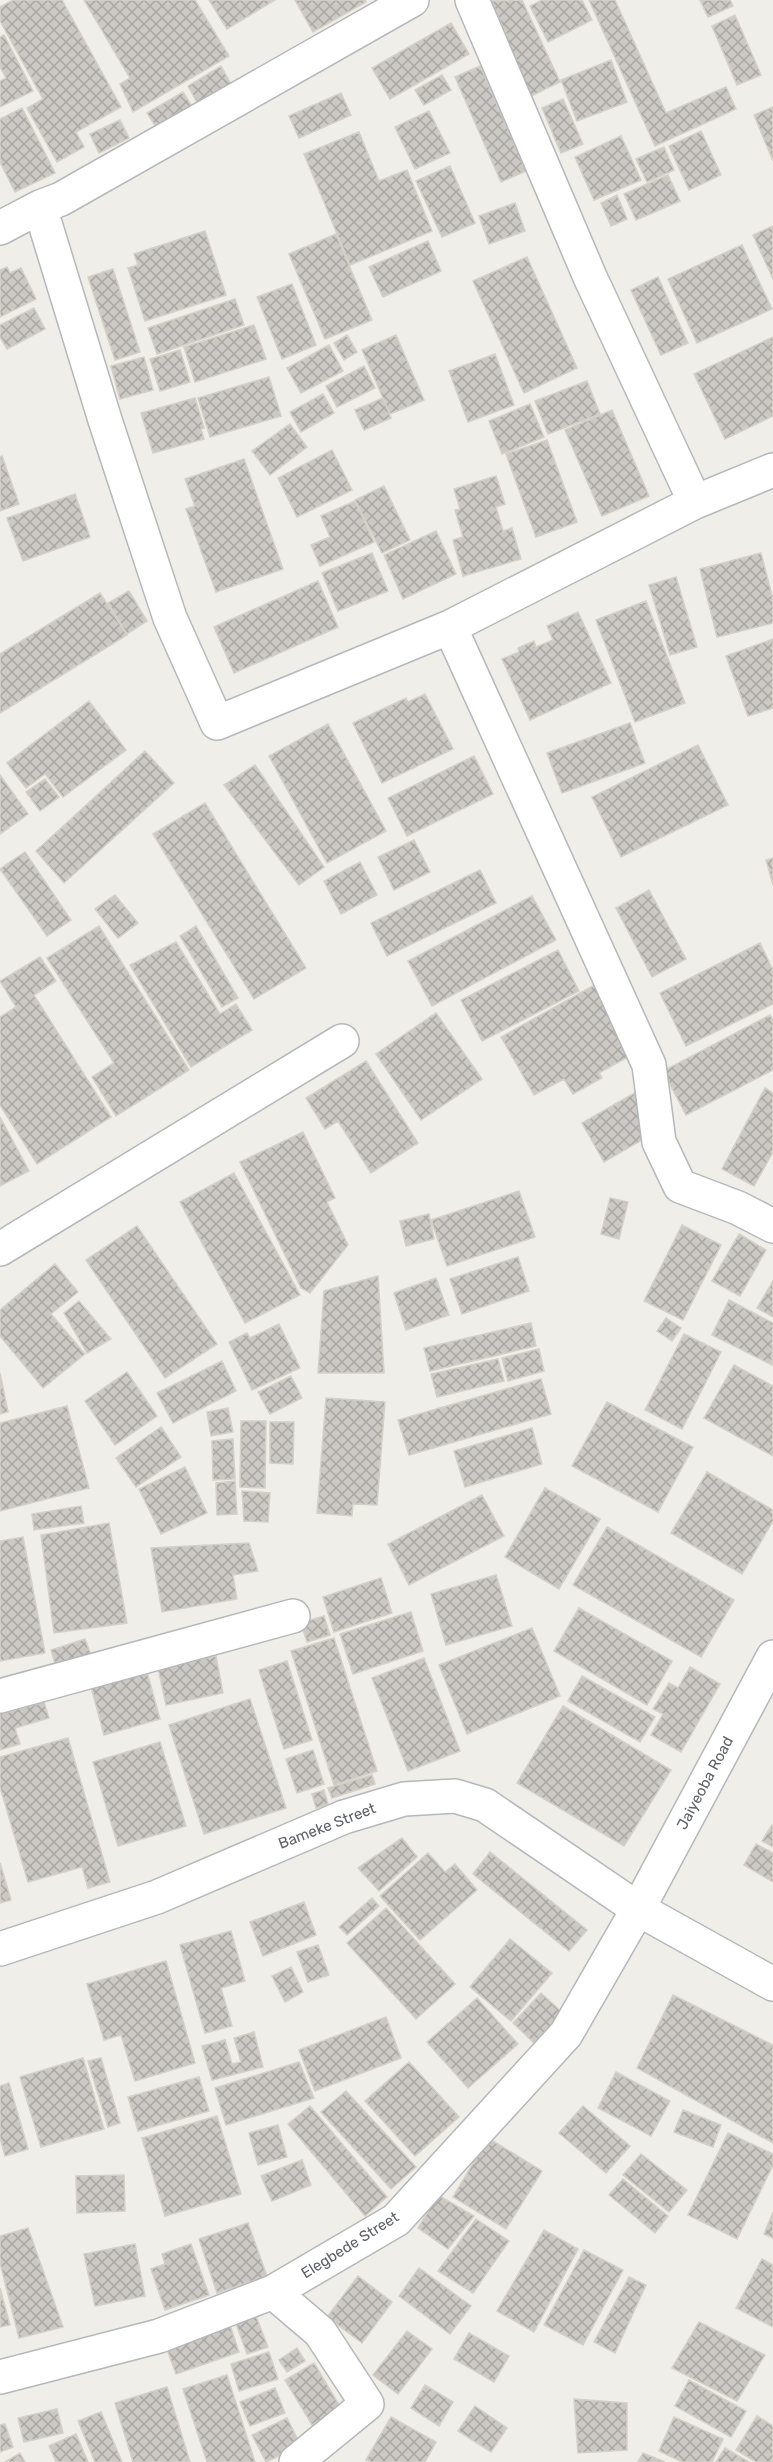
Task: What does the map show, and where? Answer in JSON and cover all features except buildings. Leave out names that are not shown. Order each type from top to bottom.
[{"type":"street","points":[[0,228],[60,199],[412,0]]},
{"type":"street","points":[[472,0],[590,277],[695,502]]},
{"type":"street","points":[[40,207],[105,420],[170,618],[217,723],[450,627],[695,502],[773,470]]},
{"type":"street","points":[[450,627],[649,1065],[659,1142],[680,1186],[738,1208],[773,1226]]},
{"type":"street","points":[[0,1249],[342,1041]]},
{"type":"street","points":[[0,1696],[293,1616]]},
{"type":"street","name":"Jaiyeoba Road","points":[[638,1909],[773,1657]]},
{"type":"street","name":"Bameke Street","points":[[0,1949],[157,1896],[344,1817],[404,1798],[455,1796],[485,1805],[638,1909],[773,1984]]},
{"type":"street","name":"Elegbede Street","points":[[0,2377],[159,2336],[273,2292],[396,2220],[566,2034],[638,1909]]},
{"type":"street","points":[[273,2292],[320,2332],[367,2404],[296,2462]]}]
